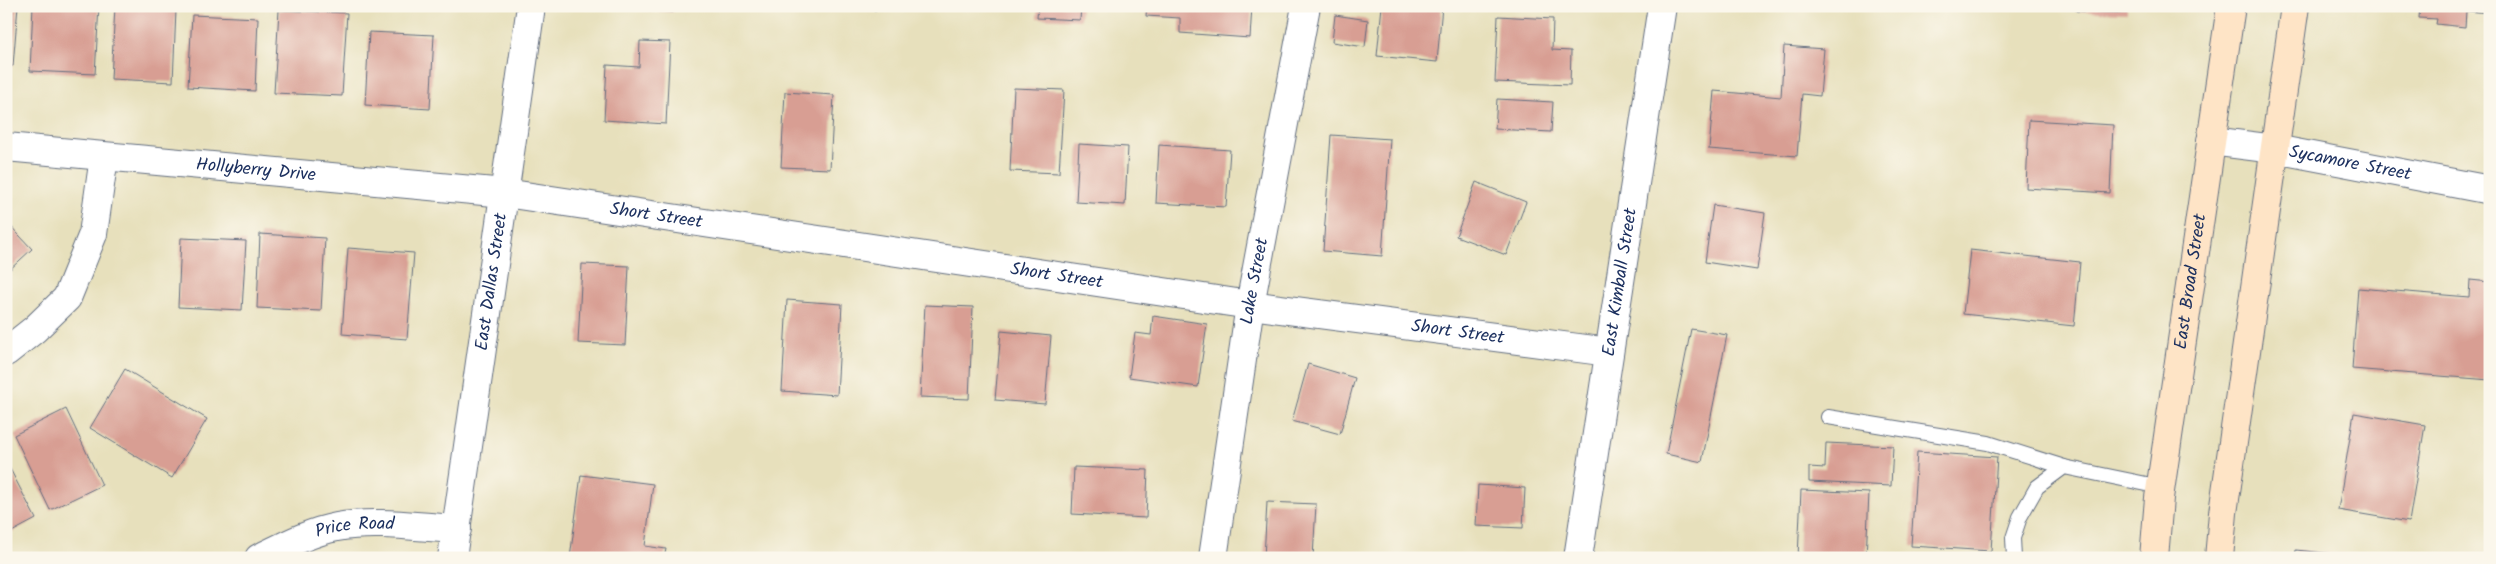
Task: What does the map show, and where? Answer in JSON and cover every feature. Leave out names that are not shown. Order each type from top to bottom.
[{"type":"main road","name":"East Broad Street","points":[[2154,558],[2161,487],[2231,6]]},
{"type":"main road","points":[[2219,558],[2223,513],[2295,6]]},
{"type":"street","name":"East Dallas Street","points":[[452,558],[531,6]]},
{"type":"street","name":"Lake Street","points":[[1213,558],[1250,305],[1306,6]]},
{"type":"street","name":"East Kimball Street","points":[[1578,558],[1662,6]]},
{"type":"street","name":"Sycamore Street","points":[[2211,141],[2275,149],[2490,190]]},
{"type":"street","name":"Hollyberry Drive","points":[[6,147],[104,158],[505,193]]},
{"type":"street","points":[[6,352],[35,329],[67,298],[93,234],[104,158]]},
{"type":"street","name":"Short Street","points":[[505,193],[1250,305],[1609,352]]},
{"type":"street","name":"Price Road","points":[[259,558],[302,537],[338,527],[372,525],[457,529]]},
{"type":"lane","points":[[1828,417],[1988,443],[2064,467],[2161,487]]},
{"type":"lane","points":[[2014,558],[2013,538],[2020,517],[2037,487],[2064,467]]},
{"type":"building","points":[[6,6],[18,6],[13,66],[6,66]]},
{"type":"building","points":[[33,6],[99,6],[95,74],[30,71]]},
{"type":"building","points":[[606,6],[673,6],[673,12],[606,8]]},
{"type":"building","points":[[860,6],[876,6],[875,11]]},
{"type":"building","points":[[1038,6],[1081,6],[1080,20],[1037,18]]},
{"type":"building","points":[[1147,6],[1252,6],[1250,38],[1180,33],[1180,18],[1146,16]]},
{"type":"building","points":[[1382,6],[1442,6],[1437,62],[1377,56]]},
{"type":"building","points":[[2076,6],[2127,6],[2127,13],[2076,11]]},
{"type":"building","points":[[2420,6],[2490,6],[2490,13],[2466,11],[2465,27],[2436,24],[2437,19],[2419,18]]},
{"type":"building","points":[[115,7],[176,10],[173,82],[111,79]]},
{"type":"building","points":[[279,10],[347,13],[342,96],[274,93]]},
{"type":"building","points":[[192,15],[258,18],[255,91],[188,87]]},
{"type":"building","points":[[1335,15],[1368,20],[1365,47],[1332,42]]},
{"type":"building","points":[[1498,16],[1553,19],[1552,50],[1571,51],[1570,85],[1495,82]]},
{"type":"building","points":[[369,32],[434,35],[430,109],[365,105]]},
{"type":"building","points":[[640,41],[670,42],[666,124],[604,120],[607,65],[639,67]]},
{"type":"building","points":[[1784,46],[1824,49],[1820,96],[1802,94],[1797,156],[1709,149],[1714,91],[1781,97]]},
{"type":"building","points":[[1014,88],[1064,90],[1059,173],[1010,171]]},
{"type":"building","points":[[785,92],[834,95],[830,169],[781,167]]},
{"type":"building","points":[[1497,99],[1553,102],[1551,132],[1495,129]]},
{"type":"building","points":[[2029,120],[2113,125],[2110,193],[2026,188]]},
{"type":"building","points":[[1331,135],[1390,139],[1382,256],[1323,251]]},
{"type":"building","points":[[1079,144],[1128,147],[1125,205],[1076,202]]},
{"type":"building","points":[[1159,145],[1230,150],[1226,207],[1156,203]]},
{"type":"building","points":[[1476,182],[1526,202],[1506,255],[1456,236]]},
{"type":"building","points":[[1713,205],[1765,213],[1757,270],[1705,262]]},
{"type":"building","points":[[6,221],[32,249],[6,273]]},
{"type":"building","points":[[260,234],[325,238],[321,311],[257,308]]},
{"type":"building","points":[[181,238],[246,241],[242,310],[178,307]]},
{"type":"building","points":[[348,248],[414,253],[407,339],[342,334]]},
{"type":"building","points":[[1970,250],[2080,262],[2074,326],[1963,314]]},
{"type":"building","points":[[582,264],[629,266],[625,345],[578,343]]},
{"type":"building","points":[[2470,280],[2490,282],[2490,380],[2352,369],[2358,288],[2469,297]]},
{"type":"building","points":[[787,300],[842,304],[837,395],[782,391]]},
{"type":"building","points":[[925,305],[973,307],[969,399],[920,397]]},
{"type":"building","points":[[1153,316],[1207,324],[1198,387],[1129,377],[1135,333],[1151,335]]},
{"type":"building","points":[[1691,329],[1727,335],[1702,462],[1666,454]]},
{"type":"building","points":[[1001,331],[1051,336],[1045,404],[995,400]]},
{"type":"building","points":[[1308,364],[1355,378],[1340,434],[1292,421]]},
{"type":"building","points":[[125,369],[207,419],[172,478],[90,428]]},
{"type":"building","points":[[66,409],[102,485],[50,510],[14,435]]},
{"type":"building","points":[[2354,413],[2425,425],[2409,522],[2338,510]]},
{"type":"building","points":[[1826,443],[1893,446],[1891,486],[1809,482],[1809,467],[1825,468]]},
{"type":"building","points":[[1917,452],[1997,457],[1991,551],[1911,546]]},
{"type":"building","points":[[6,461],[36,519],[6,535]]},
{"type":"building","points":[[1074,467],[1148,470],[1146,518],[1072,514]]},
{"type":"building","points":[[581,475],[653,484],[645,546],[666,549],[664,558],[570,558]]},
{"type":"building","points":[[1478,485],[1525,488],[1523,528],[1476,526]]},
{"type":"building","points":[[1801,490],[1869,493],[1866,558],[1798,558]]},
{"type":"building","points":[[1267,502],[1316,504],[1313,558],[1264,558]]},
{"type":"building","points":[[2296,550],[2353,556],[2352,558],[2295,558]]}]
